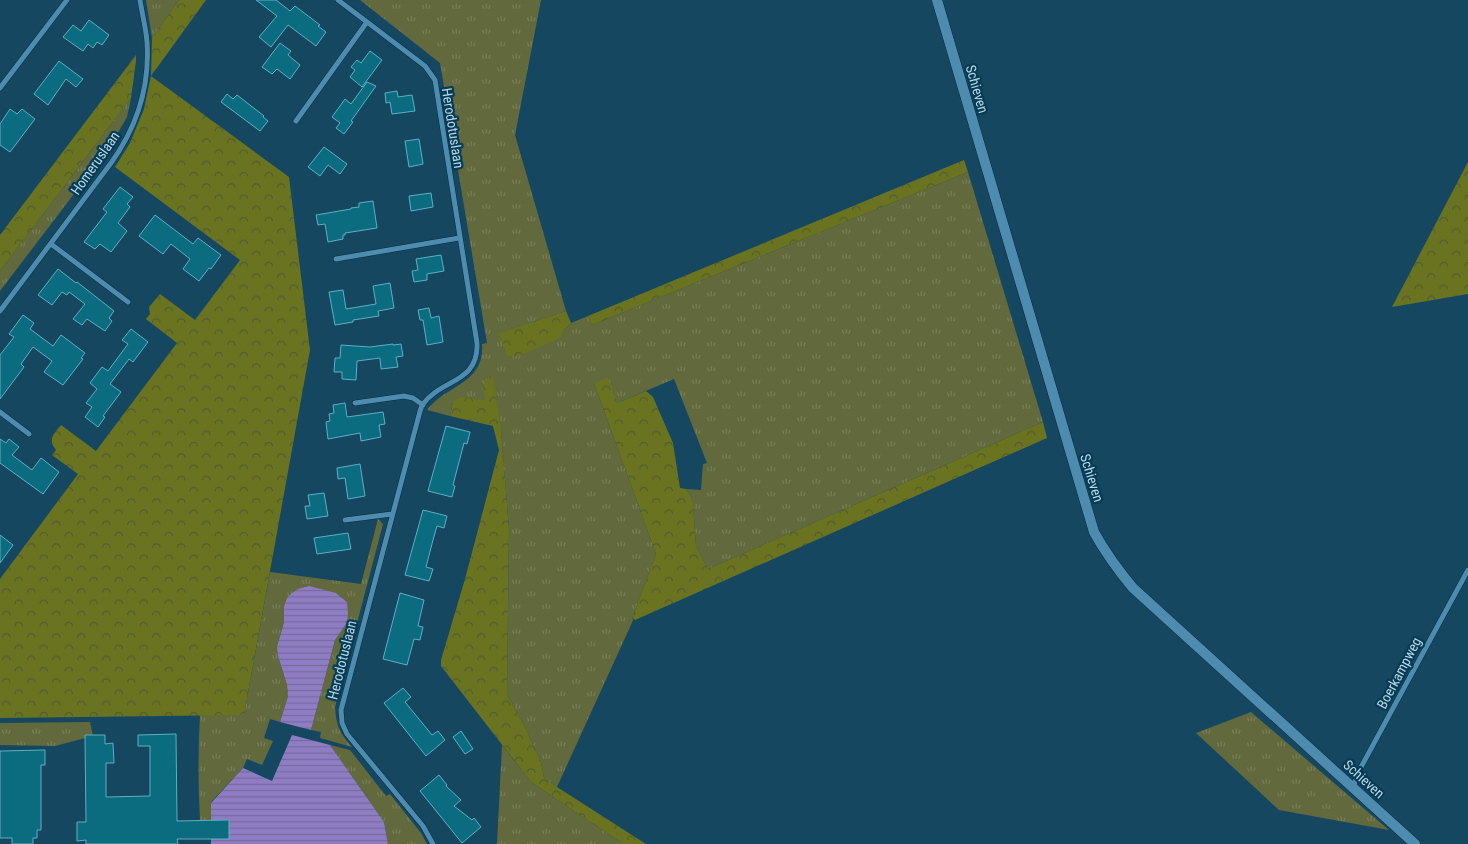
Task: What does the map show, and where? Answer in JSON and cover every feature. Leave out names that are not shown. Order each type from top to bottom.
[{"type":"street","points":[[0,88],[67,0]]},
{"type":"street","name":"Homeruslaan","points":[[0,311],[127,139],[143,95],[147,59],[147,40],[140,0]]},
{"type":"street","name":"Herodotuslaan","points":[[338,0],[425,66],[434,80],[477,343],[477,354],[474,363],[466,373],[433,394],[423,405],[419,415],[342,701],[341,716],[348,734],[424,826],[433,844]]},
{"type":"street","name":"Schieven","points":[[937,0],[1094,532],[1105,552],[1133,588],[1415,844]]},
{"type":"street","points":[[296,121],[367,22]]},
{"type":"street","points":[[336,258],[459,238]]},
{"type":"street","points":[[51,244],[128,302]]},
{"type":"street","points":[[355,403],[404,396],[413,398],[423,405]]},
{"type":"street","points":[[0,412],[29,434]]},
{"type":"street","points":[[345,520],[392,514]]},
{"type":"street","name":"Boerkampweg","points":[[1352,787],[1468,570]]},
{"type":"green space","points":[[146,0],[179,0],[152,38]]},
{"type":"green space","points":[[179,0],[206,0],[151,76],[152,38]]},
{"type":"green space","points":[[360,0],[541,0],[515,135],[566,311],[500,333],[563,331],[571,323],[588,316],[592,325],[968,172],[1043,422],[708,569],[696,546],[693,503],[686,489],[701,490],[703,464],[707,463],[674,379],[617,403],[594,383],[656,554],[632,618],[633,620],[557,787],[544,778],[541,762],[507,694],[509,529],[501,430],[486,400],[453,401],[450,416],[427,410],[471,376],[477,368],[481,357],[482,344],[487,343],[440,63]]},
{"type":"green space","points":[[136,55],[131,98],[0,271],[0,235]]},
{"type":"green space","points":[[151,76],[289,177],[310,350],[244,715],[0,718],[0,579],[78,474],[52,455],[56,450],[52,440],[56,431],[61,425],[96,451],[177,343],[146,319],[150,314],[149,307],[160,294],[195,320],[240,260],[115,167],[130,143],[144,109]]},
{"type":"green space","points":[[131,98],[127,117],[109,148],[0,291],[0,271]]},
{"type":"green space","points":[[964,160],[968,172],[592,325],[588,316]]},
{"type":"green space","points":[[1468,162],[1468,294],[1392,307]]},
{"type":"green space","points":[[566,311],[571,323],[563,331],[560,338],[516,357],[507,355],[499,333]]},
{"type":"green space","points":[[493,376],[501,430],[509,529],[507,694],[541,762],[544,778],[646,844],[623,844],[531,782],[441,666],[441,660],[465,579],[499,450],[493,426],[450,416],[453,401],[461,397],[485,400],[484,383]]},
{"type":"green space","points":[[608,378],[617,403],[646,391],[653,397],[673,443],[680,488],[686,489],[691,496],[696,546],[708,569],[1043,422],[1047,438],[635,620],[632,618],[656,554],[594,383]]},
{"type":"green space","points":[[378,519],[383,524],[335,707],[339,729],[352,747],[320,738],[321,732],[311,730],[335,640],[346,624],[347,602],[336,593],[284,607],[284,622],[279,640],[278,656],[287,685],[288,696],[280,722],[270,719],[264,738],[273,741],[262,765],[247,759],[243,768],[211,802],[211,820],[200,820],[198,768],[200,715],[244,715],[270,572],[361,584]]},
{"type":"green space","points":[[1251,712],[1389,830],[1279,810],[1196,733]]},
{"type":"green space","points":[[90,722],[93,736],[55,746],[0,745],[0,723]]},
{"type":"green space","points":[[330,745],[350,750],[386,796],[390,794],[421,833],[427,844],[388,844],[384,822]]},
{"type":"green space","points":[[502,745],[531,782],[623,844],[497,844]]},
{"type":"shaded area","points":[[309,586],[336,593],[347,602],[348,615],[346,624],[335,640],[311,730],[280,722],[288,696],[277,647],[284,622],[284,607],[287,598],[298,589]]},
{"type":"shaded area","points":[[292,735],[330,745],[384,822],[388,844],[211,844],[211,803],[243,768],[272,781]]},
{"type":"building","points":[[256,0],[276,0],[290,11],[295,6],[320,25],[318,26],[326,32],[316,46],[288,25],[271,47],[259,37],[277,16]]},
{"type":"building","points":[[89,20],[109,35],[102,45],[97,42],[93,48],[88,44],[83,51],[63,37],[73,25],[81,31]]},
{"type":"building","points":[[280,43],[291,51],[288,55],[300,65],[290,79],[277,69],[272,74],[262,67]]},
{"type":"building","points":[[370,51],[382,60],[362,87],[350,77],[355,70],[351,67],[357,60],[361,63]]},
{"type":"building","points":[[59,61],[83,79],[76,87],[66,79],[48,105],[34,94]]},
{"type":"building","points":[[367,82],[376,86],[344,134],[336,128],[340,123],[332,117],[345,99],[351,104]]},
{"type":"building","points":[[397,91],[398,97],[412,95],[415,111],[392,114],[390,102],[386,103],[385,93]]},
{"type":"building","points":[[227,94],[233,99],[237,95],[264,116],[268,121],[260,131],[221,102]]},
{"type":"building","points":[[10,109],[17,114],[22,109],[35,119],[10,152],[0,145],[0,124]]},
{"type":"building","points":[[419,139],[423,164],[409,167],[405,141]]},
{"type":"building","points":[[324,147],[347,164],[340,174],[328,165],[320,176],[308,167]]},
{"type":"building","points":[[120,187],[133,197],[127,204],[130,207],[118,223],[127,231],[111,252],[100,244],[95,249],[84,242],[107,212],[103,209]]},
{"type":"building","points":[[431,193],[433,207],[411,211],[409,196]]},
{"type":"building","points":[[373,201],[377,228],[345,233],[343,239],[328,242],[325,224],[318,225],[316,215],[351,209],[359,207],[359,203]]},
{"type":"building","points":[[155,215],[193,244],[198,238],[221,255],[199,281],[183,269],[190,259],[171,244],[163,254],[139,236]]},
{"type":"building","points":[[441,255],[444,271],[427,274],[427,280],[414,282],[412,271],[418,270],[416,259]]},
{"type":"building","points":[[58,269],[114,311],[109,318],[112,321],[105,331],[87,319],[82,325],[73,319],[85,304],[69,292],[67,295],[62,292],[52,305],[38,295]]},
{"type":"building","points":[[390,283],[394,308],[378,311],[379,316],[335,325],[329,292],[343,290],[346,309],[376,304],[373,286]]},
{"type":"building","points":[[429,308],[431,318],[439,316],[443,342],[427,345],[423,320],[420,320],[418,310]]},
{"type":"building","points":[[23,315],[34,323],[30,329],[53,346],[61,335],[85,353],[81,358],[83,359],[63,385],[44,372],[52,361],[33,347],[21,364],[24,367],[0,399],[0,355],[14,337],[9,334]]},
{"type":"building","points":[[131,329],[148,342],[133,362],[129,359],[110,384],[121,392],[103,416],[105,417],[98,427],[85,417],[92,407],[86,403],[97,389],[90,383],[102,367],[108,371],[128,344],[122,340]]},
{"type":"building","points":[[401,344],[403,356],[396,357],[398,367],[381,369],[380,358],[357,361],[356,380],[342,379],[342,372],[334,372],[335,358],[340,358],[341,345],[370,347]]},
{"type":"building","points":[[345,403],[347,417],[383,412],[385,424],[379,425],[381,437],[361,441],[360,433],[328,439],[326,422],[330,421],[329,414],[334,413],[333,405]]},
{"type":"building","points":[[446,426],[470,432],[467,444],[464,443],[453,485],[455,486],[452,497],[428,491]]},
{"type":"building","points":[[0,439],[6,443],[9,439],[19,447],[12,455],[32,470],[41,458],[59,472],[43,494],[0,463]]},
{"type":"building","points":[[360,464],[365,496],[348,499],[345,478],[338,479],[337,468]]},
{"type":"building","points":[[324,493],[328,516],[307,519],[305,506],[310,506],[308,495]]},
{"type":"building","points":[[423,510],[447,516],[444,528],[437,526],[433,540],[426,567],[433,569],[429,581],[405,575]]},
{"type":"building","points":[[348,533],[351,549],[317,554],[314,538]]},
{"type":"building","points":[[0,535],[13,545],[0,563]]},
{"type":"building","points":[[400,593],[424,600],[418,626],[423,627],[420,640],[414,639],[407,665],[383,659]]},
{"type":"building","points":[[403,688],[411,697],[405,702],[432,735],[438,731],[445,740],[426,756],[384,703]]},
{"type":"building","points":[[461,731],[473,749],[465,754],[453,737]]},
{"type":"building","points":[[176,734],[177,821],[229,820],[229,839],[177,839],[178,844],[86,844],[86,840],[77,841],[77,822],[86,822],[85,735],[105,735],[105,744],[113,743],[114,763],[106,763],[106,797],[150,796],[150,746],[138,746],[138,735]]},
{"type":"building","points":[[45,750],[45,765],[41,765],[41,830],[37,830],[37,838],[33,838],[33,844],[12,844],[12,838],[0,838],[0,751]]},
{"type":"building","points":[[439,775],[446,786],[461,800],[454,806],[472,820],[474,818],[481,827],[462,843],[420,791]]}]
